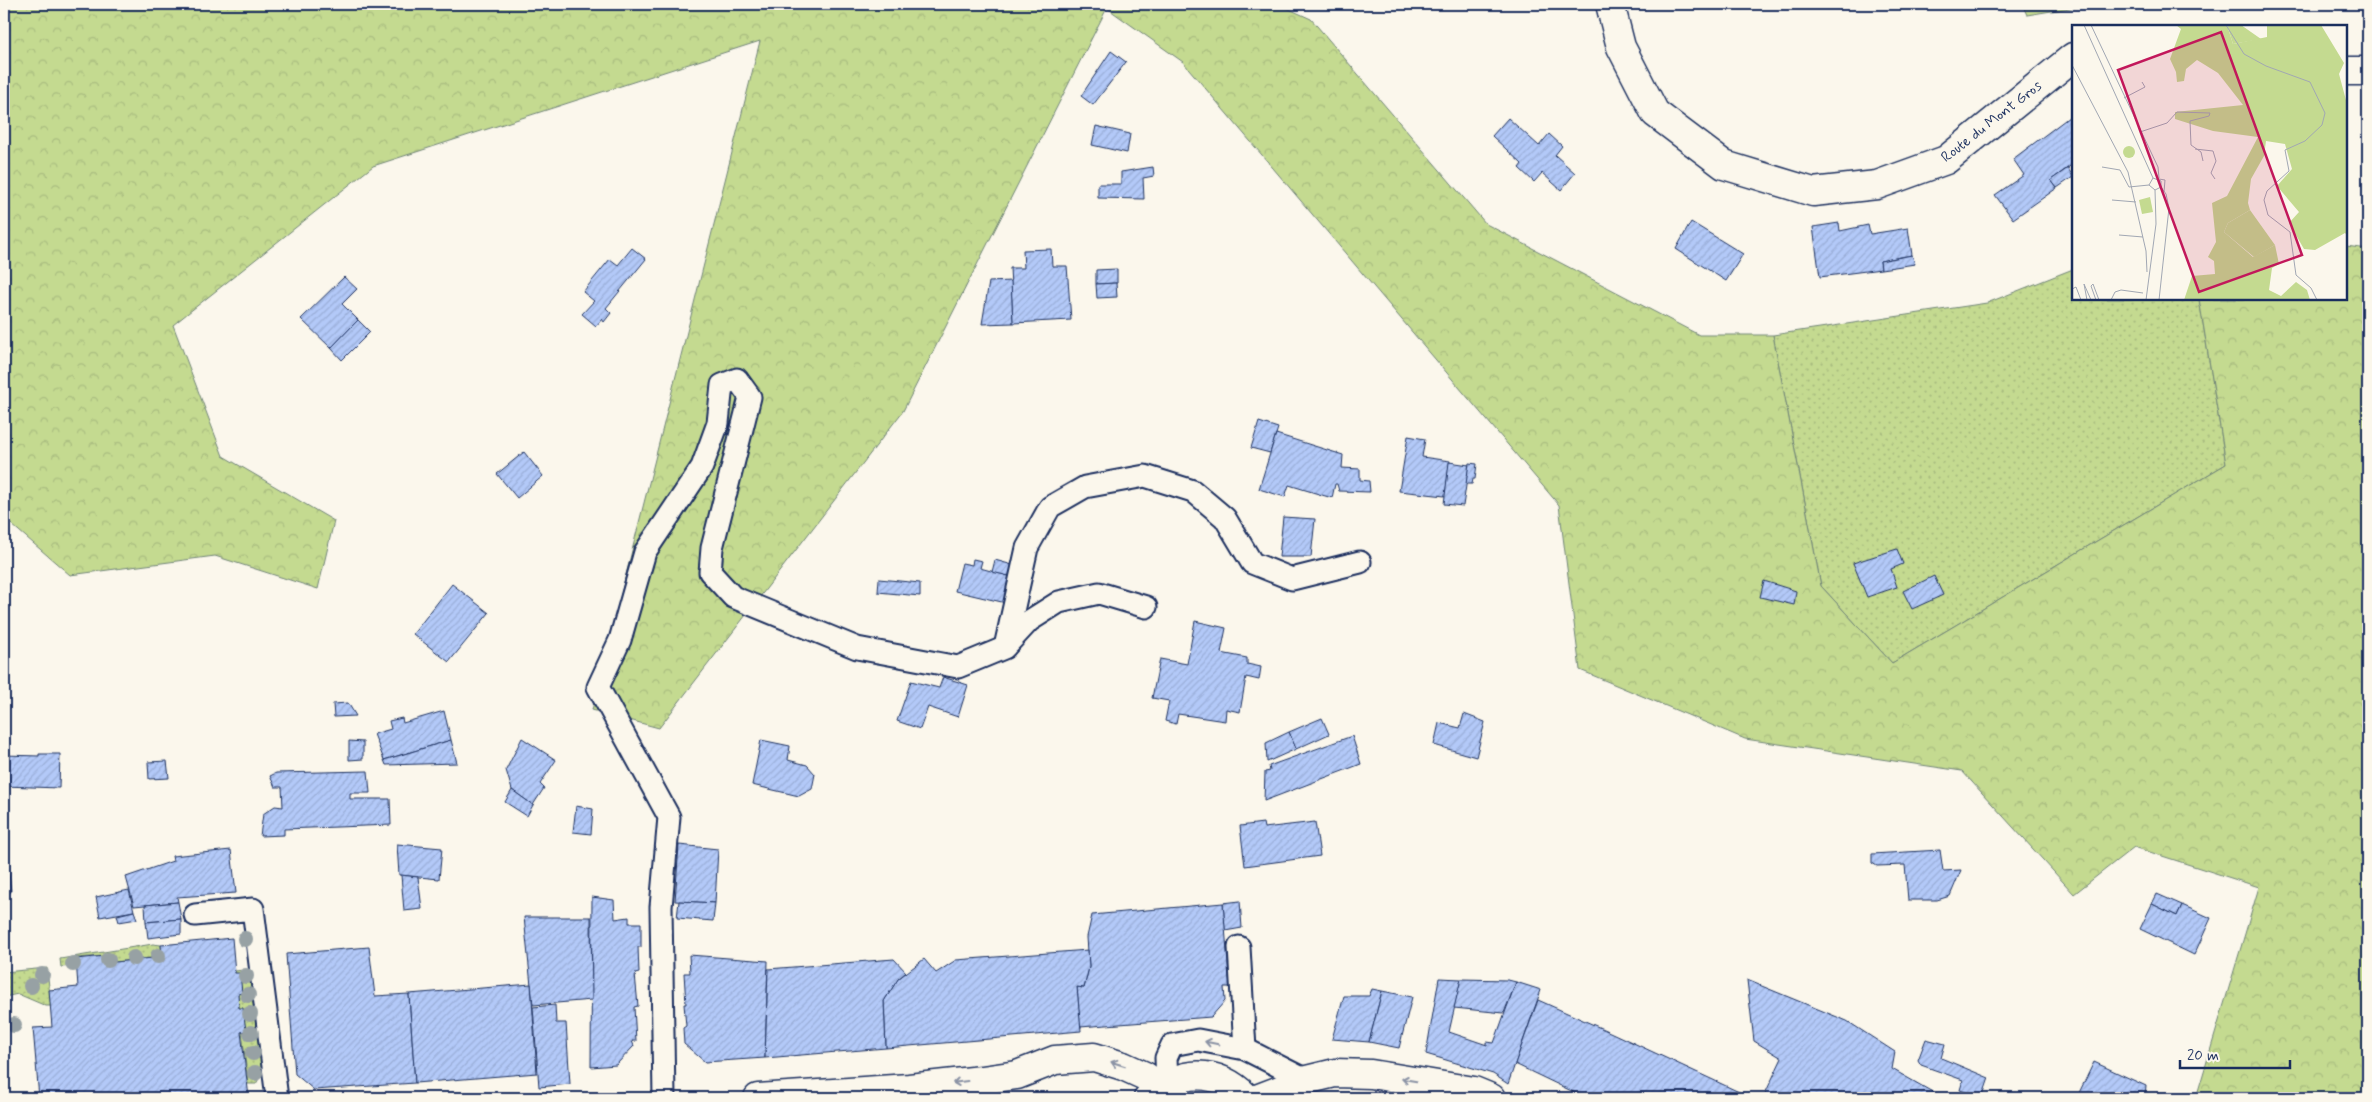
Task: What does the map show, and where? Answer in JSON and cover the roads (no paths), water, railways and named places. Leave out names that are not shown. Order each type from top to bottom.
[{"type":"street","name":"Route du Mont Gros","points":[[1610,4],[1621,47],[1655,113],[1724,165],[1813,192],[1877,185],[1946,160],[2072,58]]},
{"type":"street","points":[[2347,71],[2368,72]]},
{"type":"street","points":[[758,1098],[909,1088],[982,1080],[1017,1075],[1055,1060],[1094,1057],[1123,1066],[1145,1076],[1159,1090],[1178,1078],[1198,1075],[1218,1078],[1236,1088],[1247,1098]]},
{"type":"street","points":[[1258,1098],[1306,1080],[1335,1073],[1371,1074],[1474,1091],[1491,1098]]},
{"type":"lane","points":[[664,1098],[661,907],[669,817],[598,687],[620,640],[645,552],[702,467],[718,423],[722,385],[737,378],[750,397],[712,548],[710,572],[733,597],[857,648],[958,667],[1004,648],[1029,621],[1059,602],[1099,593],[1146,607]]},
{"type":"lane","points":[[1004,648],[1027,548],[1050,507],[1085,487],[1145,476],[1193,491],[1225,518],[1252,563],[1292,579],[1360,562]]},
{"type":"lane","points":[[195,915],[253,909],[277,1098]]},
{"type":"lane","points":[[1239,947],[1245,1050]]},
{"type":"lane","points":[[1159,1090],[1166,1058],[1172,1045],[1198,1040],[1245,1050],[1306,1080]]}]
